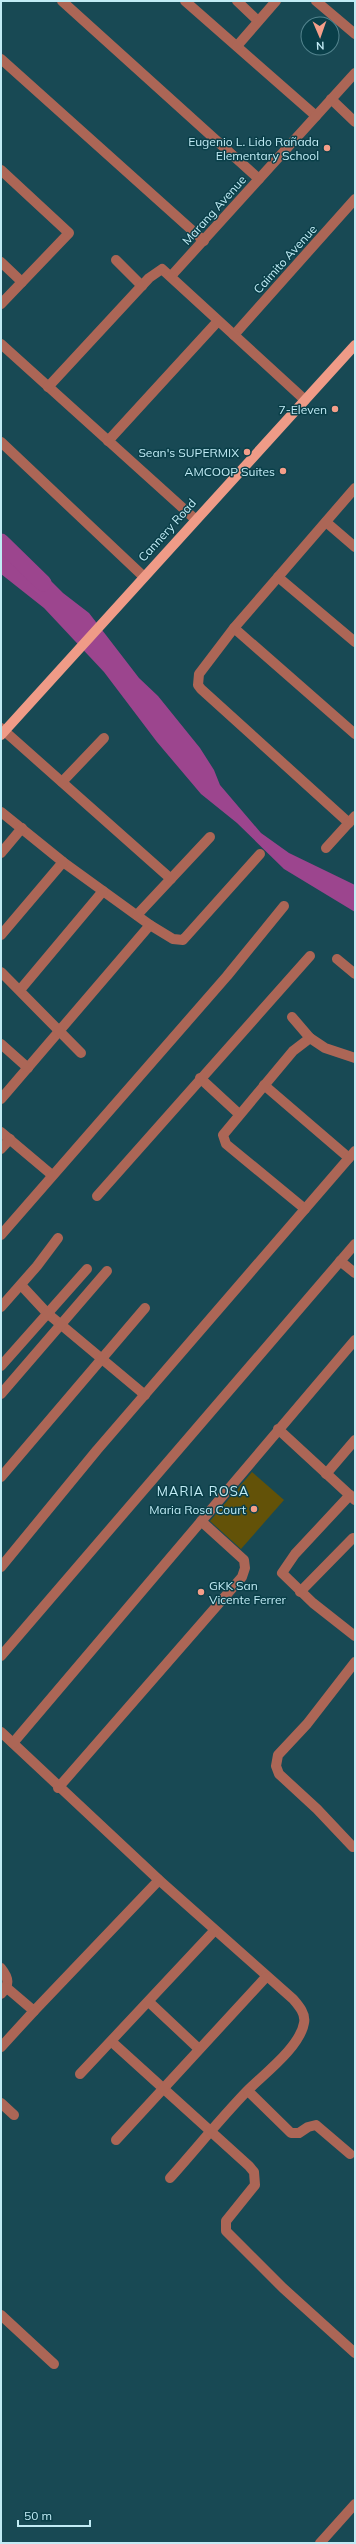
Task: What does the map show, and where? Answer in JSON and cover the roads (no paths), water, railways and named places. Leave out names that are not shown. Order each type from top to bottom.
[{"type":"main road","name":"Cannery Road","points":[[2,731],[195,519],[305,400],[354,350]]},
{"type":"street","points":[[62,1],[259,179]]},
{"type":"street","points":[[185,1],[316,116]]},
{"type":"street","points":[[237,1],[258,21]]},
{"type":"street","points":[[237,46],[276,1]]},
{"type":"street","points":[[316,1],[355,34]]},
{"type":"street","points":[[1,73],[5,62],[204,241]]},
{"type":"street","name":"Marang Avenue","points":[[172,276],[355,73]]},
{"type":"street","points":[[331,100],[355,122]]},
{"type":"street","points":[[1,170],[69,233],[1,304]]},
{"type":"street","name":"Caimito Avenue","points":[[234,336],[355,199]]},
{"type":"street","points":[[116,260],[142,286]]},
{"type":"street","points":[[1,262],[22,282]]},
{"type":"street","points":[[48,387],[142,286],[160,269],[172,276],[234,336],[305,400]]},
{"type":"street","points":[[108,441],[218,321]]},
{"type":"street","points":[[1,344],[195,519]]},
{"type":"street","points":[[1,442],[143,576]]},
{"type":"street","points":[[326,848],[352,820],[198,685],[199,674],[234,628],[355,488]]},
{"type":"street","points":[[326,522],[355,547]]},
{"type":"street","points":[[278,577],[355,642]]},
{"type":"street","points":[[234,628],[355,734]]},
{"type":"street","points":[[2,731],[171,879]]},
{"type":"street","points":[[62,782],[104,738]]},
{"type":"street","points":[[1,812],[63,862],[150,925],[173,939],[183,940],[260,854]]},
{"type":"street","points":[[1,853],[22,828]]},
{"type":"street","points":[[137,915],[210,837]]},
{"type":"street","points":[[1,935],[63,862]]},
{"type":"street","points":[[20,990],[103,891]]},
{"type":"street","points":[[1,1235],[227,976],[284,906]]},
{"type":"street","points":[[1,1099],[150,925]]},
{"type":"street","points":[[97,1196],[200,1078],[310,956]]},
{"type":"street","points":[[337,959],[355,974]]},
{"type":"street","points":[[1,972],[81,1053]]},
{"type":"street","points":[[292,1017],[310,1038],[325,1048],[355,1058]]},
{"type":"street","points":[[304,1209],[226,1144],[223,1135],[293,1051],[310,1038]]},
{"type":"street","points":[[1,1044],[28,1068]]},
{"type":"street","points":[[200,1078],[239,1114]]},
{"type":"street","points":[[1,1567],[145,1395],[352,1154],[264,1085]]},
{"type":"street","points":[[1,1132],[52,1175]]},
{"type":"street","points":[[1,1149],[10,1139]]},
{"type":"street","points":[[1,1307],[58,1238]]},
{"type":"street","points":[[1,1656],[355,1244]]},
{"type":"street","points":[[340,1260],[355,1274]]},
{"type":"street","points":[[1,1366],[87,1269]]},
{"type":"street","points":[[1,1394],[59,1324],[106,1271]]},
{"type":"street","points":[[20,1285],[59,1324],[145,1395]]},
{"type":"street","points":[[1,1477],[145,1308]]},
{"type":"street","points":[[13,1743],[355,1340]]},
{"type":"street","points":[[278,1429],[352,1497],[282,1571],[282,1574],[300,1592],[355,1636]]},
{"type":"street","points":[[326,1474],[355,1440]]},
{"type":"street","points":[[58,1788],[242,1577],[245,1568],[244,1560],[201,1521]]},
{"type":"street","points":[[300,1592],[353,1538]]},
{"type":"street","points":[[353,1847],[317,1809],[279,1774],[276,1766],[278,1755],[307,1724],[355,1662]]},
{"type":"street","points":[[1,1732],[58,1788],[158,1880],[266,1977],[294,1999],[301,2009],[304,2024],[299,2035],[278,2061],[248,2091],[170,2178]]},
{"type":"street","points":[[1,2047],[158,1880]]},
{"type":"street","points":[[80,2074],[112,2042],[214,1931]]},
{"type":"street","points":[[1,1968],[7,1976],[4,1991],[34,2011]]},
{"type":"street","points":[[116,2140],[266,1977]]},
{"type":"street","points":[[149,2002],[199,2049]]},
{"type":"street","points":[[112,2042],[210,2133],[249,2166],[255,2179],[255,2185],[226,2221],[226,2231],[284,2288],[355,2353]]},
{"type":"street","points":[[248,2091],[291,2132],[299,2133],[308,2127],[316,2125],[350,2154]]},
{"type":"street","points":[[1,2103],[14,2116]]},
{"type":"street","points":[[1,2315],[54,2364]]},
{"type":"street","points":[[320,2543],[355,2504]]},
{"type":"waterway","points":[[1,542],[43,583]]},
{"type":"place","name":"Eugenio L. Lido Rañada Elementary School","points":[[327,148]]},
{"type":"place","name":"7-Eleven","points":[[335,409]]},
{"type":"place","name":"Sean's SUPERMIX","points":[[247,452]]},
{"type":"place","name":"AMCOOP Suites","points":[[283,471]]},
{"type":"place","name":"Maria Rosa Court","points":[[254,1509]]},
{"type":"place","name":"GKK San Vicente Ferrer","points":[[201,1592]]},
{"type":"district","name":"MARIA ROSA","points":[[203,1491]]}]
